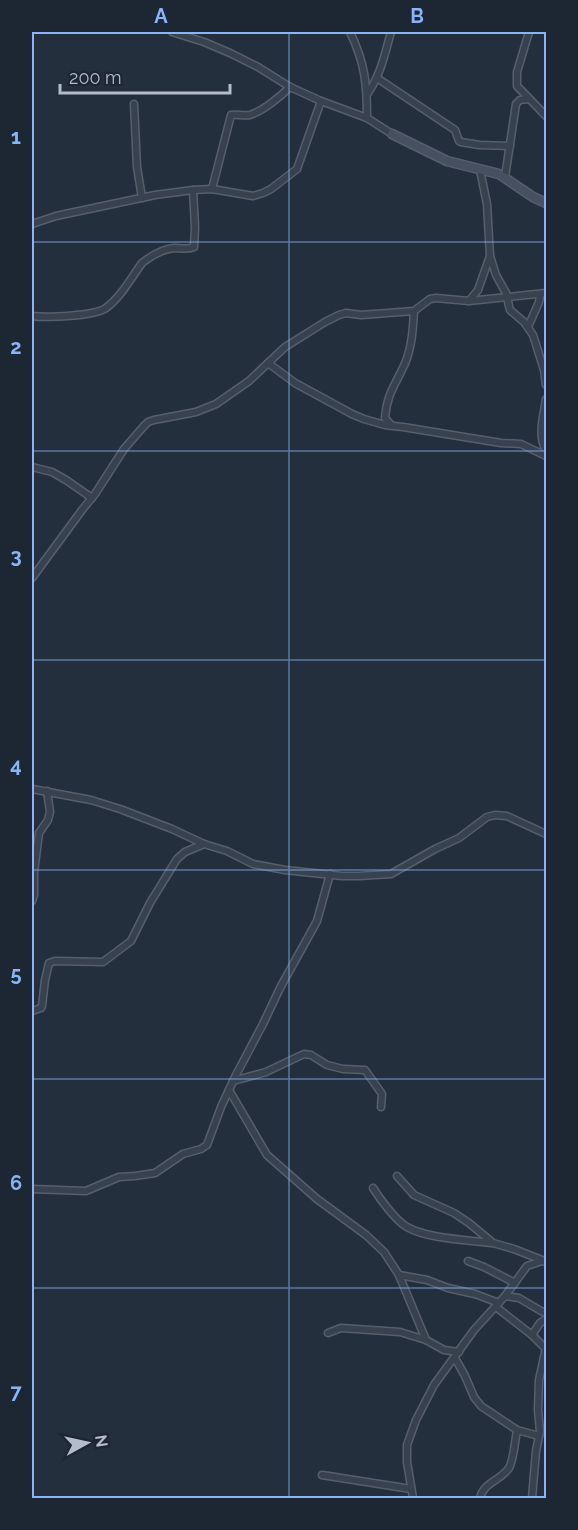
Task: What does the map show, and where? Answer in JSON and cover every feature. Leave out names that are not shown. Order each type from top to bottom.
[{"type":"street","points":[[172,32],[187,34],[230,53],[290,87],[367,118],[392,134],[447,161],[499,174],[546,203]]},
{"type":"street","points":[[350,32],[364,71],[368,94],[367,118]]},
{"type":"street","points":[[368,94],[384,60],[391,32]]},
{"type":"street","points":[[529,32],[516,80],[518,89],[546,116]]},
{"type":"street","points":[[377,78],[455,130],[459,141],[479,145],[510,146]]},
{"type":"street","points":[[212,189],[231,116],[254,113],[290,87]]},
{"type":"street","points":[[505,177],[516,104],[519,100],[528,99]]},
{"type":"street","points":[[32,224],[56,216],[193,190],[212,189],[255,195],[267,192],[297,169],[321,101]]},
{"type":"street","points":[[134,104],[137,167],[142,198]]},
{"type":"street","points":[[480,170],[487,204],[490,256],[510,310],[524,322],[533,335],[546,385]]},
{"type":"street","points":[[32,316],[46,317],[105,309],[114,301],[142,263],[167,249],[194,247],[193,190]]},
{"type":"street","points":[[470,301],[478,290],[490,256]]},
{"type":"street","points":[[32,578],[92,498],[124,449],[148,422],[205,409],[239,388],[293,342],[339,315],[414,311],[432,298],[470,301],[543,294]]},
{"type":"street","points":[[528,327],[543,294]]},
{"type":"street","points":[[392,426],[385,418],[386,402],[408,355],[413,335],[414,311]]},
{"type":"street","points":[[268,363],[296,383],[352,414],[385,425],[521,444],[546,456]]},
{"type":"street","points":[[546,399],[542,437],[546,450]]},
{"type":"street","points":[[32,467],[52,472],[92,498]]},
{"type":"street","points":[[32,789],[92,800],[172,829],[253,864],[291,871],[359,876],[391,874],[459,838],[490,816],[507,816],[546,834]]},
{"type":"street","points":[[32,901],[33,871],[39,833],[49,816],[47,791]]},
{"type":"street","points":[[32,1011],[42,1006],[49,963],[55,961],[103,963],[129,943],[177,859],[185,852],[204,844]]},
{"type":"street","points":[[32,1189],[84,1192],[119,1177],[158,1171],[183,1154],[207,1145],[233,1081],[317,921],[330,874]]},
{"type":"street","points":[[233,1081],[266,1072],[301,1055],[308,1054],[327,1065],[343,1069],[365,1070],[382,1094],[381,1107]]},
{"type":"street","points":[[229,1090],[267,1155],[317,1199],[380,1246],[399,1275],[426,1340]]},
{"type":"street","points":[[397,1176],[414,1195],[453,1213],[493,1243]]},
{"type":"street","points":[[373,1188],[382,1202],[407,1227],[435,1235],[493,1243],[544,1261]]},
{"type":"street","points":[[468,1261],[515,1283],[522,1300]]},
{"type":"street","points":[[413,1498],[406,1453],[410,1435],[434,1385],[474,1330],[498,1305],[527,1266],[544,1261]]},
{"type":"street","points":[[399,1275],[427,1280],[448,1288],[476,1294],[498,1305],[546,1348],[540,1378],[538,1410],[540,1425],[532,1498]]},
{"type":"street","points":[[505,1296],[522,1300],[546,1312]]},
{"type":"street","points":[[532,1335],[540,1323],[546,1319]]},
{"type":"street","points":[[327,1333],[341,1329],[371,1330],[405,1333],[426,1340],[456,1356],[477,1402],[487,1411],[546,1445]]},
{"type":"street","points":[[540,1378],[546,1382]]},
{"type":"street","points":[[480,1498],[484,1487],[509,1467],[517,1430]]},
{"type":"street","points":[[322,1475],[411,1489]]}]
